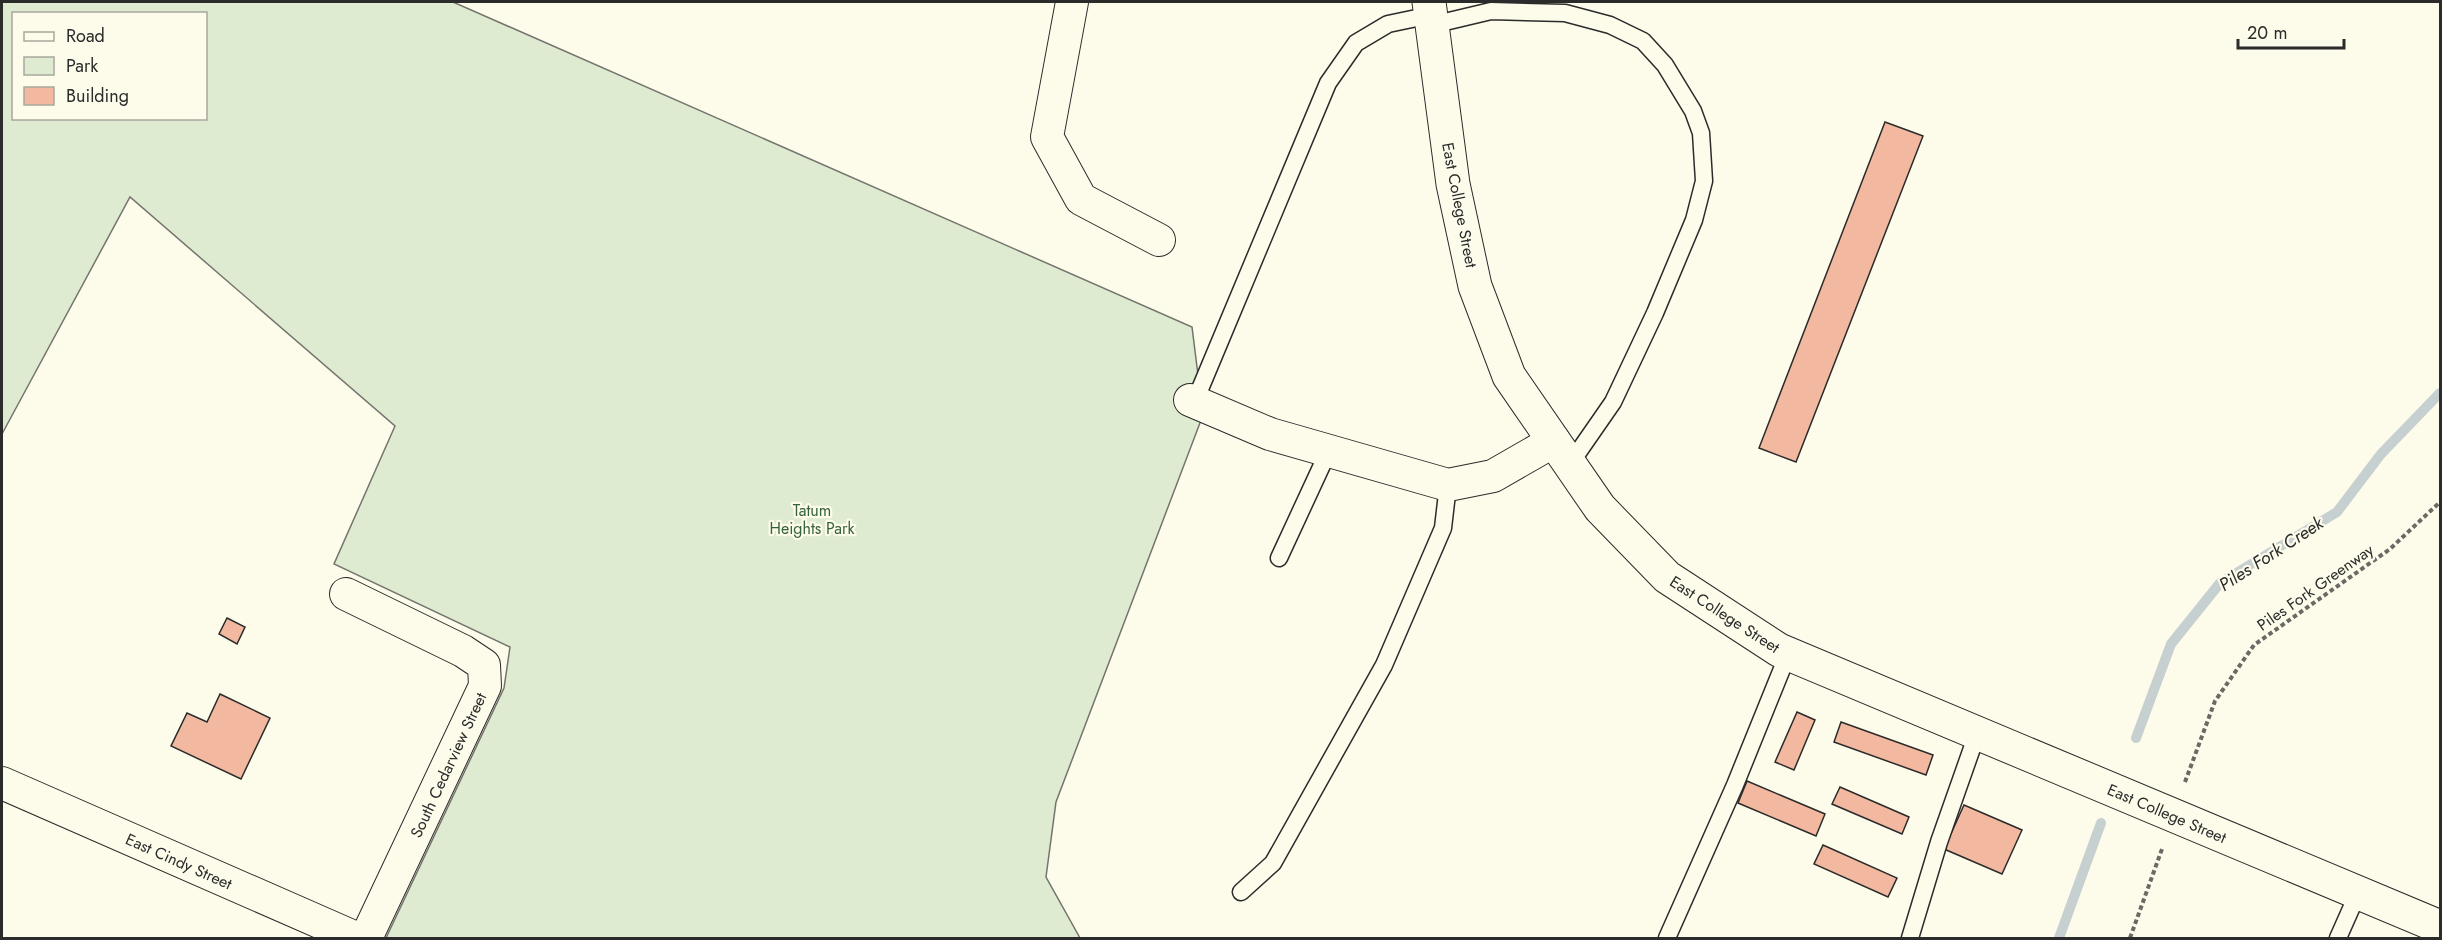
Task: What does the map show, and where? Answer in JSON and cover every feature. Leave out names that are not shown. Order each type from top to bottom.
[{"type":"street","points":[[1072,2],[1047,136],[1081,199],[1159,240]]},
{"type":"street","name":"East College Street","points":[[1430,14],[1453,184],[1475,286],[1509,376],[1600,508],[1667,577],[1788,654],[2440,927]]},
{"type":"street","points":[[1192,400],[1270,434],[1448,485],[1493,476],[1562,453]]},
{"type":"street","name":"South Cedarview Street","points":[[346,594],[463,651],[484,664],[485,686],[366,939]]},
{"type":"street","name":"East Cindy Street","points":[[2,783],[356,939]]},
{"type":"lane","points":[[1192,400],[1328,83],[1356,43],[1388,24],[1430,14],[1491,11],[1565,14],[1610,25],[1643,41],[1665,65],[1693,111],[1701,133],[1704,181],[1694,220],[1655,313],[1613,402],[1562,453]]},
{"type":"lane","points":[[1279,558],[1329,450]]},
{"type":"lane","points":[[1241,892],[1273,863],[1384,666],[1443,528],[1448,485]]},
{"type":"lane","points":[[1667,939],[1735,785],[1788,654]]},
{"type":"lane","points":[[1910,939],[1939,843],[1977,734]]},
{"type":"lane","points":[[2338,939],[2358,893]]},
{"type":"path","name":"Piles Fork Greenway","points":[[2130,939],[2215,701],[2254,645],[2390,549],[2440,502]]},
{"type":"green space","name":"Tatum Heights Park","points":[[2,2],[453,2],[1192,327],[1203,415],[1056,802],[1046,877],[1080,938],[386,938],[504,688],[510,647],[334,564],[395,426],[130,197],[2,434]]},
{"type":"building","points":[[1885,122],[1923,136],[1796,462],[1759,448]]},
{"type":"building","points":[[227,618],[245,627],[237,644],[219,634]]},
{"type":"building","points":[[220,694],[270,718],[241,779],[171,746],[187,713],[207,722]]},
{"type":"building","points":[[1797,712],[1815,720],[1794,770],[1775,762]]},
{"type":"building","points":[[1841,722],[1933,755],[1926,775],[1834,742]]},
{"type":"building","points":[[1747,781],[1825,814],[1816,836],[1738,803]]},
{"type":"building","points":[[1840,787],[1909,817],[1902,834],[1832,804]]},
{"type":"building","points":[[1964,805],[2022,830],[2002,874],[1944,849]]},
{"type":"building","points":[[1823,845],[1897,878],[1888,897],[1814,864]]},
{"type":"waterway","name":"Piles Fork Creek","points":[[2136,738],[2171,644],[2220,583],[2337,512],[2381,454],[2440,393]]},
{"type":"waterway","name":"Piles Fork Creek","points":[[2059,938],[2101,823]]}]
